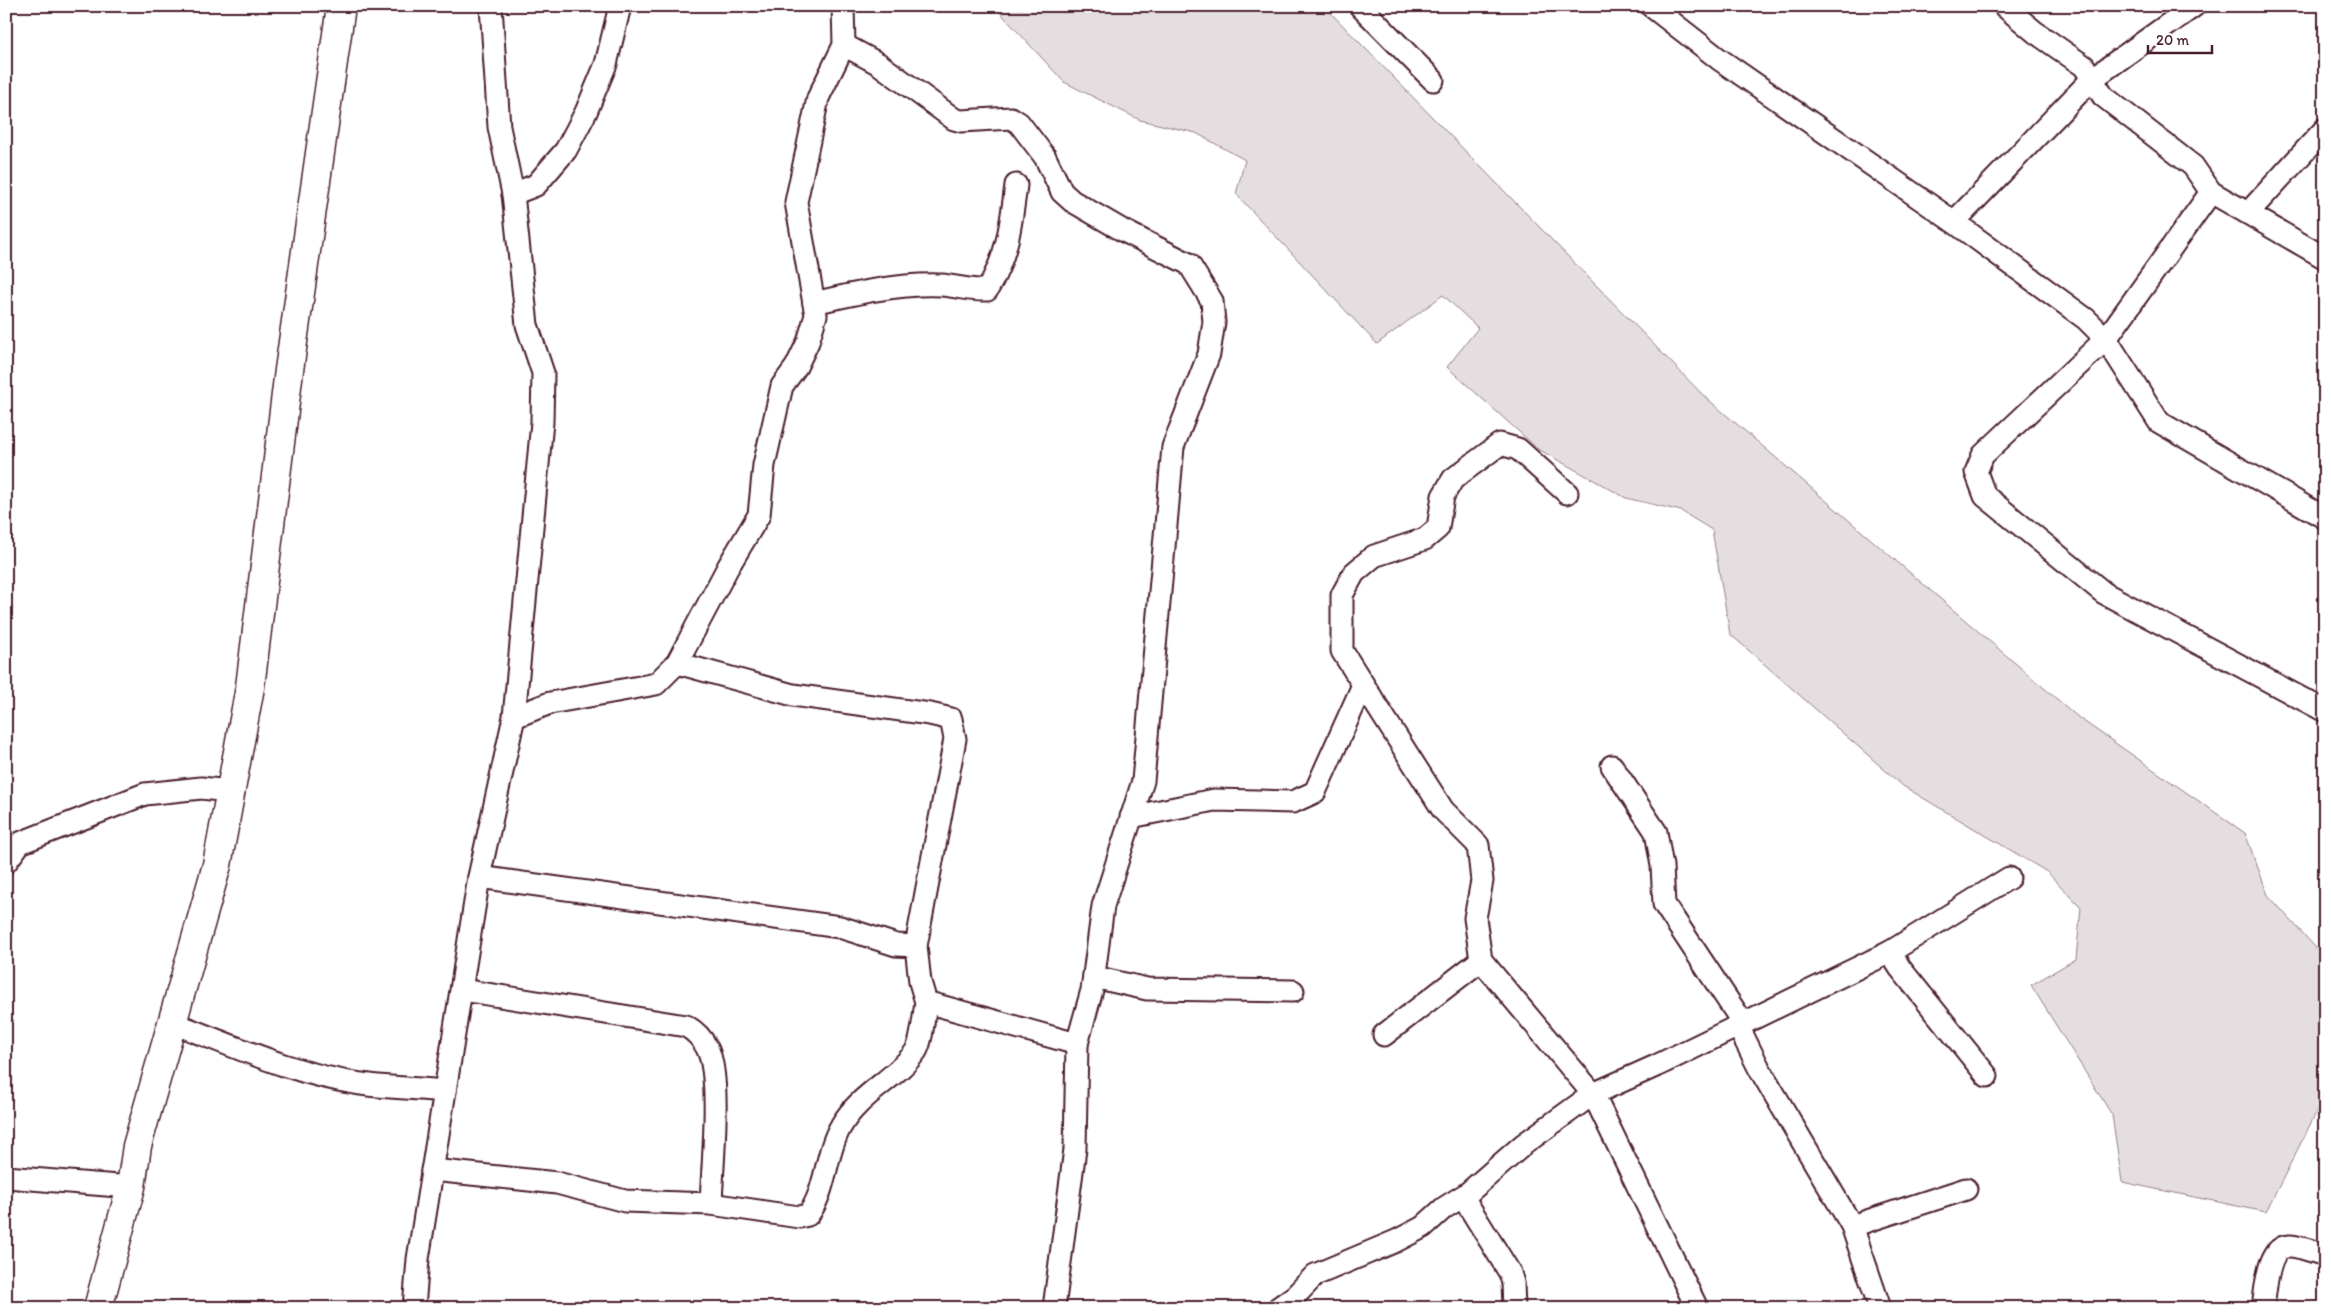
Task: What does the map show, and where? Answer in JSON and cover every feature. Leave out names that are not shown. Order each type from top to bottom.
[{"type":"street","points":[[98,1308],[131,1187],[137,1146],[174,1023],[217,865],[250,687],[289,370],[341,6]]},
{"type":"street","points":[[414,1308],[418,1258],[479,877],[514,717],[542,422],[543,373],[527,325],[513,194],[499,127],[491,6]]},
{"type":"street","points":[[513,194],[536,185],[566,150],[586,112],[606,64],[620,6]]},
{"type":"street","points":[[514,717],[550,703],[656,684],[678,664],[728,567],[759,515],[764,465],[782,386],[796,367],[808,342],[816,315],[796,202],[818,98],[844,45],[843,6]]},
{"type":"street","points":[[1360,6],[1433,80]]},
{"type":"street","points":[[1651,6],[1719,59],[1954,222],[2086,319],[2106,339],[2159,422],[2325,518]]},
{"type":"street","points":[[2004,6],[2035,32],[2084,66],[2103,96],[2193,166],[2211,192],[2325,258]]},
{"type":"street","points":[[1954,222],[2092,79],[2194,6]]},
{"type":"street","points":[[844,45],[879,64],[954,119],[961,121],[1010,118],[1019,123],[1045,157],[1062,192],[1072,201],[1122,230],[1189,264],[1212,301],[1214,322],[1209,354],[1172,447],[1143,781],[1103,906],[1094,977],[1078,1044],[1075,1149],[1054,1308]]},
{"type":"street","points":[[2248,213],[2325,128]]},
{"type":"street","points":[[814,303],[876,290],[940,285],[974,291],[987,290],[1000,268],[1009,236],[1016,185]]},
{"type":"street","points":[[2211,192],[2106,339],[1984,455],[1976,472],[1985,496],[2104,593],[2325,711]]},
{"type":"street","points":[[1567,493],[1518,449],[1500,444],[1453,479],[1443,496],[1438,528],[1425,539],[1374,556],[1354,573],[1342,595],[1342,651],[1443,810],[1478,845],[1482,881],[1475,918],[1481,960],[1593,1094],[1697,1308]]},
{"type":"street","points":[[432,1170],[557,1183],[625,1201],[712,1204],[799,1217],[808,1215],[814,1207],[827,1160],[841,1125],[869,1092],[889,1079],[917,1049],[926,1002],[920,982],[916,946],[954,739],[951,719],[792,695],[678,664]]},
{"type":"street","points":[[1131,817],[1214,800],[1294,802],[1316,792],[1363,685]]},
{"type":"street","points":[[1612,766],[1656,832],[1662,866],[1664,904],[1741,1025],[1759,1068],[1852,1226],[1880,1308]]},
{"type":"street","points":[[6,862],[13,840],[145,794],[201,788],[230,791]]},
{"type":"street","points":[[479,877],[840,927],[896,945],[916,946]]},
{"type":"street","points":[[1291,1304],[1315,1275],[1423,1227],[1444,1208],[1463,1197],[1524,1144],[1593,1094],[1741,1025],[1890,952],[2009,878]]},
{"type":"street","points":[[1890,952],[1900,968],[1987,1076]]},
{"type":"street","points":[[1384,1035],[1481,960]]},
{"type":"street","points":[[1094,977],[1146,990],[1293,991]]},
{"type":"street","points":[[462,990],[686,1026],[692,1030],[708,1049],[715,1078],[712,1204]]},
{"type":"street","points":[[926,1002],[1078,1044]]},
{"type":"street","points":[[174,1023],[280,1064],[324,1076],[360,1084],[445,1091]]},
{"type":"street","points":[[6,1177],[131,1187]]},
{"type":"street","points":[[1852,1226],[1966,1189]]},
{"type":"street","points":[[1463,1197],[1510,1273],[1513,1283],[1514,1308]]},
{"type":"street","points":[[2263,1308],[2272,1256],[2278,1249],[2290,1246],[2325,1255]]},
{"type":"shaded area","points":[[994,6],[1324,6],[1703,395],[2079,718],[2245,833],[2268,895],[2325,958],[2325,1106],[2319,1107],[2266,1212],[2122,1182],[2112,1115],[2031,985],[2076,959],[2081,907],[2047,872],[1903,786],[1730,634],[1712,530],[1681,511],[1626,498],[1538,449],[1447,367],[1478,328],[1443,295],[1377,344],[1236,194],[1245,160],[1196,133],[1140,120],[1064,82]]}]
